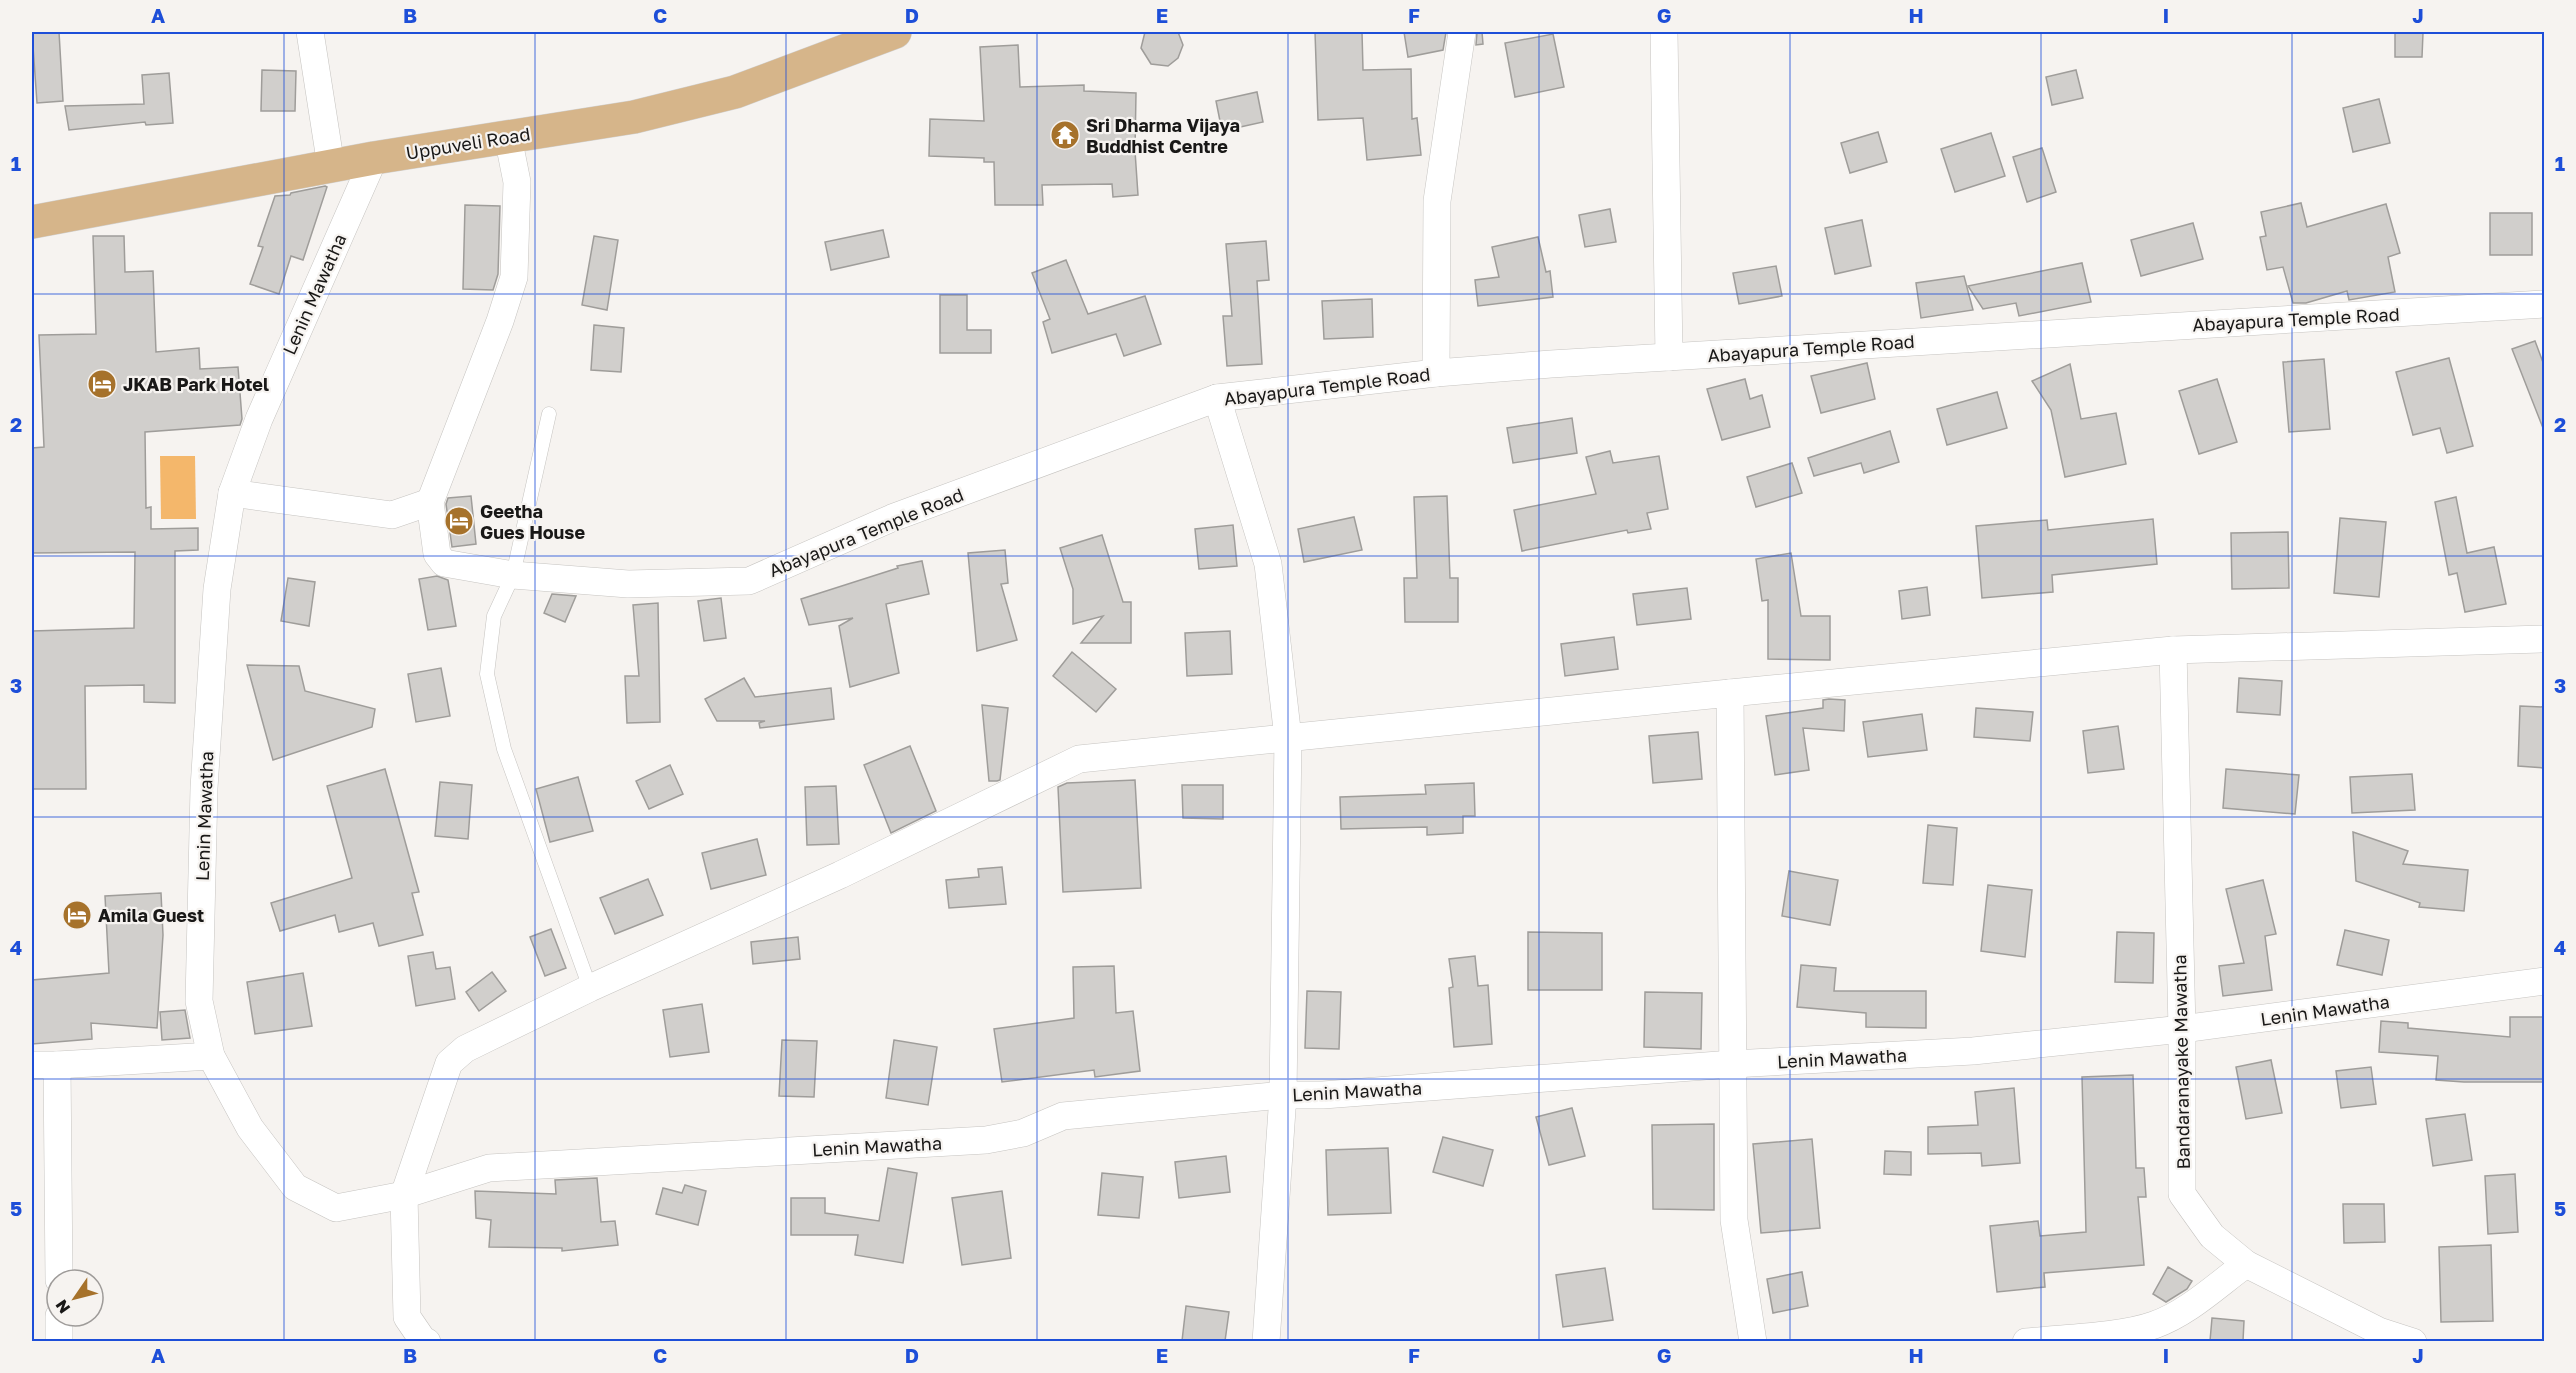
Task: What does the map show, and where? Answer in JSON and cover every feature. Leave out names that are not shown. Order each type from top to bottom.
[{"type":"main road","name":"Uppuveli Road","points":[[32,222],[374,158],[634,117],[735,92],[895,32]]},
{"type":"street","points":[[310,32],[330,166]]},
{"type":"street","points":[[1436,373],[1437,201],[1462,32]]},
{"type":"street","points":[[1664,32],[1669,357]]},
{"type":"street","name":"Abayapura Temple Road","points":[[507,137],[517,182],[514,277],[500,321],[430,502],[437,555],[444,563],[513,575],[628,584],[749,581],[892,518],[1217,398],[1436,373],[2544,304]]},
{"type":"street","name":"Lenin Mawatha","points":[[374,158],[259,420],[232,494],[217,589],[204,788],[199,1001],[211,1056],[250,1128],[295,1187],[336,1208],[404,1195],[489,1168],[986,1140],[1023,1133],[1063,1116],[1283,1095],[1323,1095],[1732,1064],[1973,1051],[2182,1029],[2544,981]]},
{"type":"street","points":[[1217,398],[1268,564],[1288,738],[1283,1095],[1266,1341]]},
{"type":"street","points":[[232,494],[392,515],[430,502]]},
{"type":"street","points":[[427,1341],[422,1339],[407,1317],[404,1195],[449,1063],[465,1049],[590,988],[840,876],[1080,759],[2173,650],[2544,639]]},
{"type":"street","name":"Bandaranayake Mawatha","points":[[2173,650],[2182,1029],[2182,1194],[2212,1236],[2246,1263],[2379,1331],[2413,1341]]},
{"type":"street","points":[[1730,693],[1734,1220],[1753,1341]]},
{"type":"street","points":[[58,1268],[44,1065],[211,1056]]},
{"type":"street","points":[[2026,1341],[2154,1325],[2189,1307],[2246,1263]]},
{"type":"lane","points":[[549,414],[513,575],[494,616],[487,674],[504,749],[590,988]]},
{"type":"shaded area","points":[[160,456],[195,456],[196,519],[161,519]]},
{"type":"building","points":[[32,32],[59,32],[63,101],[37,103]]},
{"type":"building","points":[[1145,32],[1178,32],[1183,45],[1178,58],[1168,66],[1151,64],[1141,48]]},
{"type":"building","points":[[1315,32],[1362,32],[1363,70],[1411,69],[1412,119],[1417,118],[1421,155],[1367,160],[1363,118],[1318,120]]},
{"type":"building","points":[[1404,32],[1446,32],[1443,50],[1408,57]]},
{"type":"building","points":[[1477,32],[1482,32],[1483,44],[1476,45]]},
{"type":"building","points":[[2395,32],[2423,33],[2422,57],[2395,57]]},
{"type":"building","points":[[1553,34],[1564,87],[1515,97],[1505,43]]},
{"type":"building","points":[[1018,45],[1020,87],[1084,85],[1084,91],[1136,93],[1135,151],[1138,195],[1113,197],[1112,184],[1042,185],[1043,205],[995,205],[994,162],[984,162],[984,158],[929,156],[930,119],[984,121],[980,47]]},
{"type":"building","points":[[262,70],[296,71],[295,111],[261,111]]},
{"type":"building","points":[[2076,70],[2083,98],[2052,105],[2046,77]]},
{"type":"building","points":[[169,73],[173,123],[146,125],[145,122],[69,130],[65,106],[144,104],[142,75]]},
{"type":"building","points":[[1257,92],[1263,122],[1222,131],[1216,101]]},
{"type":"building","points":[[2379,99],[2390,143],[2353,152],[2343,108]]},
{"type":"building","points":[[1878,132],[1887,162],[1850,173],[1841,143]]},
{"type":"building","points":[[1991,133],[2005,176],[1955,192],[1941,149]]},
{"type":"building","points":[[2042,148],[2056,192],[2027,202],[2013,157]]},
{"type":"building","points":[[327,187],[303,260],[291,256],[279,294],[250,284],[263,247],[258,246],[275,196],[290,195]]},
{"type":"building","points":[[2301,203],[2307,227],[2386,204],[2400,253],[2388,257],[2395,292],[2349,300],[2347,291],[2306,303],[2293,303],[2283,267],[2267,270],[2260,237],[2266,236],[2261,212]]},
{"type":"building","points":[[465,205],[500,206],[498,274],[493,290],[463,289]]},
{"type":"building","points":[[1610,209],[1616,242],[1585,247],[1579,215]]},
{"type":"building","points":[[2490,213],[2532,213],[2532,255],[2490,255]]},
{"type":"building","points":[[1862,220],[1871,266],[1835,274],[1825,228]]},
{"type":"building","points":[[2193,223],[2203,259],[2141,276],[2131,240]]},
{"type":"building","points":[[883,230],[889,257],[831,270],[825,242]]},
{"type":"building","points":[[93,236],[124,236],[125,272],[153,271],[156,352],[199,348],[200,369],[238,367],[242,419],[240,425],[145,432],[146,508],[151,507],[151,529],[198,528],[198,550],[175,551],[175,703],[144,702],[144,685],[85,686],[86,789],[32,789],[32,631],[134,628],[135,552],[32,553],[32,448],[44,447],[39,335],[96,334]]},
{"type":"building","points":[[594,236],[618,240],[607,310],[582,305]]},
{"type":"building","points":[[1538,237],[1546,272],[1550,271],[1553,297],[1478,306],[1475,280],[1499,277],[1492,247]]},
{"type":"building","points":[[1266,241],[1269,280],[1257,281],[1262,364],[1227,366],[1223,316],[1232,316],[1226,244]]},
{"type":"building","points":[[1066,260],[1088,314],[1145,296],[1161,344],[1124,356],[1116,334],[1052,353],[1043,322],[1050,319],[1032,273]]},
{"type":"building","points":[[2082,263],[2091,302],[2019,316],[2016,303],[1983,309],[1968,286]]},
{"type":"building","points":[[1776,266],[1782,296],[1739,304],[1733,273]]},
{"type":"building","points":[[1964,276],[1973,310],[1921,318],[1916,283]]},
{"type":"building","points":[[940,295],[967,295],[967,330],[991,330],[991,353],[940,353]]},
{"type":"building","points":[[1372,299],[1373,337],[1324,339],[1322,301]]},
{"type":"building","points":[[594,325],[624,328],[621,372],[591,370]]},
{"type":"building","points":[[2535,341],[2544,365],[2544,428],[2512,349]]},
{"type":"building","points":[[2449,358],[2473,446],[2447,453],[2440,428],[2413,435],[2396,372]]},
{"type":"building","points":[[2324,359],[2330,429],[2289,432],[2283,362]]},
{"type":"building","points":[[1867,363],[1875,399],[1821,413],[1811,376]]},
{"type":"building","points":[[2070,364],[2081,419],[2116,413],[2126,464],[2065,477],[2051,410],[2032,381]]},
{"type":"building","points":[[1745,379],[1750,399],[1762,395],[1770,427],[1722,440],[1707,389]]},
{"type":"building","points":[[2217,379],[2237,442],[2199,454],[2179,391]]},
{"type":"building","points":[[1997,392],[2007,428],[1947,445],[1937,409]]},
{"type":"building","points":[[1572,418],[1577,453],[1513,463],[1507,428]]},
{"type":"building","points":[[1890,431],[1899,462],[1864,473],[1861,463],[1814,476],[1808,458]]},
{"type":"building","points":[[1610,451],[1613,463],[1659,456],[1668,509],[1647,513],[1651,529],[1628,533],[1627,530],[1522,551],[1514,510],[1596,494],[1586,457]]},
{"type":"building","points":[[1792,463],[1802,493],[1756,507],[1747,477]]},
{"type":"building","name":"Geetha Gues House","points":[[471,496],[476,544],[452,547],[446,504],[448,498]]},
{"type":"building","points":[[1447,496],[1450,578],[1458,578],[1458,622],[1405,622],[1404,578],[1417,578],[1414,497]]},
{"type":"building","points":[[2456,497],[2467,553],[2494,547],[2506,604],[2465,612],[2457,573],[2449,575],[2435,502]]},
{"type":"building","points":[[1354,517],[1362,550],[1304,562],[1298,529]]},
{"type":"building","points":[[2340,518],[2386,522],[2379,597],[2334,593]]},
{"type":"building","points":[[2153,519],[2157,564],[2052,575],[2053,592],[1982,598],[1976,526],[2047,520],[2048,530]]},
{"type":"building","points":[[1233,525],[1237,566],[1199,569],[1195,529]]},
{"type":"building","points":[[2288,532],[2289,588],[2232,589],[2231,533]]},
{"type":"building","points":[[1102,535],[1123,602],[1131,602],[1131,643],[1081,643],[1103,616],[1073,624],[1073,589],[1060,548]]},
{"type":"building","points":[[1005,550],[1008,583],[1001,584],[1017,640],[977,651],[968,553]]},
{"type":"building","points":[[1791,553],[1801,616],[1830,616],[1830,660],[1768,659],[1768,600],[1762,601],[1756,559]]},
{"type":"building","points":[[922,561],[929,594],[886,604],[899,673],[850,687],[839,626],[853,618],[809,625],[801,599],[898,568],[897,566]]},
{"type":"building","points":[[437,576],[448,580],[456,626],[428,630],[419,579]]},
{"type":"building","points":[[288,578],[315,582],[309,626],[281,621]]},
{"type":"building","points":[[1927,587],[1930,615],[1902,619],[1899,591]]},
{"type":"building","points":[[1687,588],[1691,619],[1637,625],[1633,594]]},
{"type":"building","points":[[552,594],[576,596],[565,622],[544,613]]},
{"type":"building","points":[[721,598],[726,638],[704,641],[698,601]]},
{"type":"building","points":[[658,603],[660,722],[627,723],[625,676],[639,676],[633,605]]},
{"type":"building","points":[[1230,631],[1232,674],[1187,676],[1185,633]]},
{"type":"building","points":[[1614,637],[1618,669],[1565,676],[1561,644]]},
{"type":"building","points":[[1072,652],[1116,689],[1096,712],[1053,676]]},
{"type":"building","points":[[247,665],[299,666],[305,691],[375,709],[372,727],[273,760]]},
{"type":"building","points":[[441,668],[450,716],[416,722],[408,674]]},
{"type":"building","points":[[744,678],[755,697],[831,688],[834,719],[760,728],[759,723],[765,721],[717,721],[705,699]]},
{"type":"building","points":[[2239,678],[2282,681],[2280,715],[2237,712]]},
{"type":"building","points":[[1823,700],[1845,700],[1844,731],[1803,728],[1809,770],[1775,775],[1766,716],[1823,708]]},
{"type":"building","points":[[982,705],[1008,708],[1000,780],[997,781],[989,781]]},
{"type":"building","points":[[2520,706],[2544,707],[2544,768],[2518,766]]},
{"type":"building","points":[[1976,708],[2033,712],[2030,741],[1974,737]]},
{"type":"building","points":[[1922,714],[1927,750],[1868,757],[1863,722]]},
{"type":"building","points":[[2118,726],[2124,769],[2088,773],[2083,731]]},
{"type":"building","points":[[1698,732],[1702,779],[1653,783],[1649,736]]},
{"type":"building","points":[[910,746],[936,811],[891,833],[864,765]]},
{"type":"building","points":[[670,765],[683,794],[649,809],[636,781]]},
{"type":"building","points":[[385,769],[419,892],[412,893],[423,935],[379,946],[373,923],[339,932],[335,915],[280,931],[271,903],[352,878],[327,786]]},
{"type":"building","points":[[2226,769],[2299,775],[2295,814],[2223,808]]},
{"type":"building","points":[[2412,774],[2415,810],[2352,813],[2350,777]]},
{"type":"building","points":[[578,777],[593,831],[550,842],[536,789]]},
{"type":"building","points":[[1135,780],[1141,888],[1063,892],[1058,787],[1067,783]]},
{"type":"building","points":[[440,782],[472,785],[468,839],[435,836]]},
{"type":"building","points":[[1474,783],[1475,816],[1463,816],[1463,833],[1427,835],[1427,827],[1341,829],[1340,797],[1426,794],[1425,785]]},
{"type":"building","points":[[1182,785],[1223,785],[1223,819],[1183,818]]},
{"type":"building","points":[[836,786],[839,844],[807,845],[805,787]]},
{"type":"building","points":[[1928,825],[1957,828],[1953,885],[1923,883]]},
{"type":"building","points":[[2353,832],[2408,851],[2403,864],[2468,870],[2464,911],[2419,907],[2420,903],[2356,881]]},
{"type":"building","points":[[757,839],[766,875],[711,889],[702,853]]},
{"type":"building","points":[[1002,867],[1006,904],[949,908],[946,880],[979,877],[978,869]]},
{"type":"building","points":[[1789,871],[1838,880],[1830,925],[1782,916]]},
{"type":"building","points":[[648,879],[663,915],[615,934],[600,898]]},
{"type":"building","points":[[2263,880],[2276,934],[2265,936],[2272,990],[2223,996],[2219,966],[2244,963],[2226,889]]},
{"type":"building","points":[[1988,885],[2032,890],[2025,957],[1981,951]]},
{"type":"building","points":[[161,893],[163,935],[157,1028],[91,1023],[92,1039],[32,1044],[32,980],[109,973],[105,896]]},
{"type":"building","points":[[551,929],[566,968],[545,976],[530,937]]},
{"type":"building","points":[[2345,930],[2389,940],[2382,975],[2337,965]]},
{"type":"building","points":[[1528,932],[1602,933],[1602,990],[1528,990]]},
{"type":"building","points":[[2117,932],[2154,933],[2153,983],[2115,982]]},
{"type":"building","points":[[798,937],[800,959],[753,964],[751,942]]},
{"type":"building","points":[[433,952],[436,969],[450,967],[455,999],[416,1006],[408,956]]},
{"type":"building","points":[[1475,956],[1478,986],[1488,985],[1492,1044],[1454,1047],[1449,988],[1453,987],[1449,959]]},
{"type":"building","points":[[1801,965],[1836,968],[1834,991],[1926,991],[1926,1028],[1866,1027],[1866,1013],[1797,1007]]},
{"type":"building","points":[[1114,966],[1116,1013],[1133,1011],[1140,1071],[1095,1077],[1094,1070],[1002,1082],[994,1029],[1074,1018],[1073,967]]},
{"type":"building","points":[[492,972],[506,991],[479,1011],[466,992]]},
{"type":"building","points":[[303,973],[312,1026],[255,1034],[247,982]]},
{"type":"building","points":[[1307,991],[1341,992],[1339,1049],[1305,1048]]},
{"type":"building","points":[[1645,992],[1702,993],[1701,1049],[1644,1047]]},
{"type":"building","points":[[702,1004],[709,1052],[670,1057],[663,1010]]},
{"type":"building","points":[[185,1010],[190,1038],[162,1040],[160,1012]]},
{"type":"building","points":[[2510,1017],[2544,1017],[2544,1082],[2436,1080],[2438,1056],[2379,1052],[2381,1021],[2408,1023],[2408,1028],[2510,1037]]},
{"type":"building","points":[[782,1040],[817,1041],[814,1097],[779,1096]]},
{"type":"building","points":[[894,1040],[937,1047],[928,1105],[886,1098]]},
{"type":"building","points":[[2271,1060],[2282,1113],[2246,1119],[2236,1067]]},
{"type":"building","points":[[2371,1067],[2376,1104],[2341,1108],[2336,1071]]},
{"type":"building","points":[[2133,1075],[2136,1168],[2144,1168],[2146,1197],[2138,1197],[2144,1265],[2044,1273],[2045,1287],[1997,1292],[1990,1226],[2038,1221],[2040,1236],[2086,1232],[2082,1077]]},
{"type":"building","points":[[2014,1088],[2020,1163],[1982,1166],[1981,1153],[1928,1154],[1928,1127],[1978,1125],[1975,1092]]},
{"type":"building","points":[[1572,1108],[1585,1156],[1549,1165],[1536,1117]]},
{"type":"building","points":[[2465,1114],[2472,1160],[2433,1166],[2426,1119]]},
{"type":"building","points":[[1714,1124],[1714,1210],[1653,1209],[1652,1125]]},
{"type":"building","points":[[1443,1137],[1493,1150],[1483,1186],[1433,1172]]},
{"type":"building","points":[[1812,1139],[1820,1228],[1761,1233],[1753,1144]]},
{"type":"building","points":[[1388,1148],[1391,1213],[1328,1215],[1326,1150]]},
{"type":"building","points":[[1885,1151],[1911,1152],[1911,1175],[1884,1174]]},
{"type":"building","points":[[1226,1156],[1230,1192],[1179,1198],[1175,1162]]},
{"type":"building","points":[[888,1168],[917,1173],[903,1263],[855,1255],[858,1235],[791,1235],[791,1198],[825,1198],[825,1213],[879,1221]]},
{"type":"building","points":[[1102,1173],[1143,1177],[1139,1218],[1098,1215]]},
{"type":"building","points":[[2515,1174],[2518,1232],[2488,1234],[2485,1176]]},
{"type":"building","points":[[597,1178],[601,1222],[615,1221],[618,1245],[562,1251],[562,1248],[489,1247],[491,1220],[476,1218],[475,1191],[556,1194],[555,1180]]},
{"type":"building","points":[[685,1185],[706,1191],[698,1225],[656,1214],[663,1188],[682,1193]]},
{"type":"building","points":[[1002,1191],[1011,1258],[962,1265],[952,1198]]},
{"type":"building","points":[[2343,1204],[2384,1204],[2385,1242],[2344,1243]]},
{"type":"building","points":[[2491,1245],[2493,1321],[2441,1322],[2439,1247]]},
{"type":"building","points":[[2168,1267],[2192,1281],[2187,1289],[2166,1302],[2153,1294]]},
{"type":"building","points":[[1605,1268],[1613,1320],[1563,1327],[1556,1275]]},
{"type":"building","points":[[1802,1272],[1808,1306],[1773,1313],[1767,1279]]},
{"type":"building","points":[[1186,1306],[1229,1312],[1225,1341],[1182,1341]]},
{"type":"building","points":[[2212,1318],[2244,1321],[2243,1341],[2210,1341]]},
{"type":"place","name":"Sri Dharma Vijaya Buddhist Centre","points":[[1065,135]]},
{"type":"place","name":"JKAB Park Hotel","points":[[102,384]]},
{"type":"place","name":"Geetha Gues House","points":[[459,521]]},
{"type":"place","name":"Amila Guest","points":[[77,915]]}]
